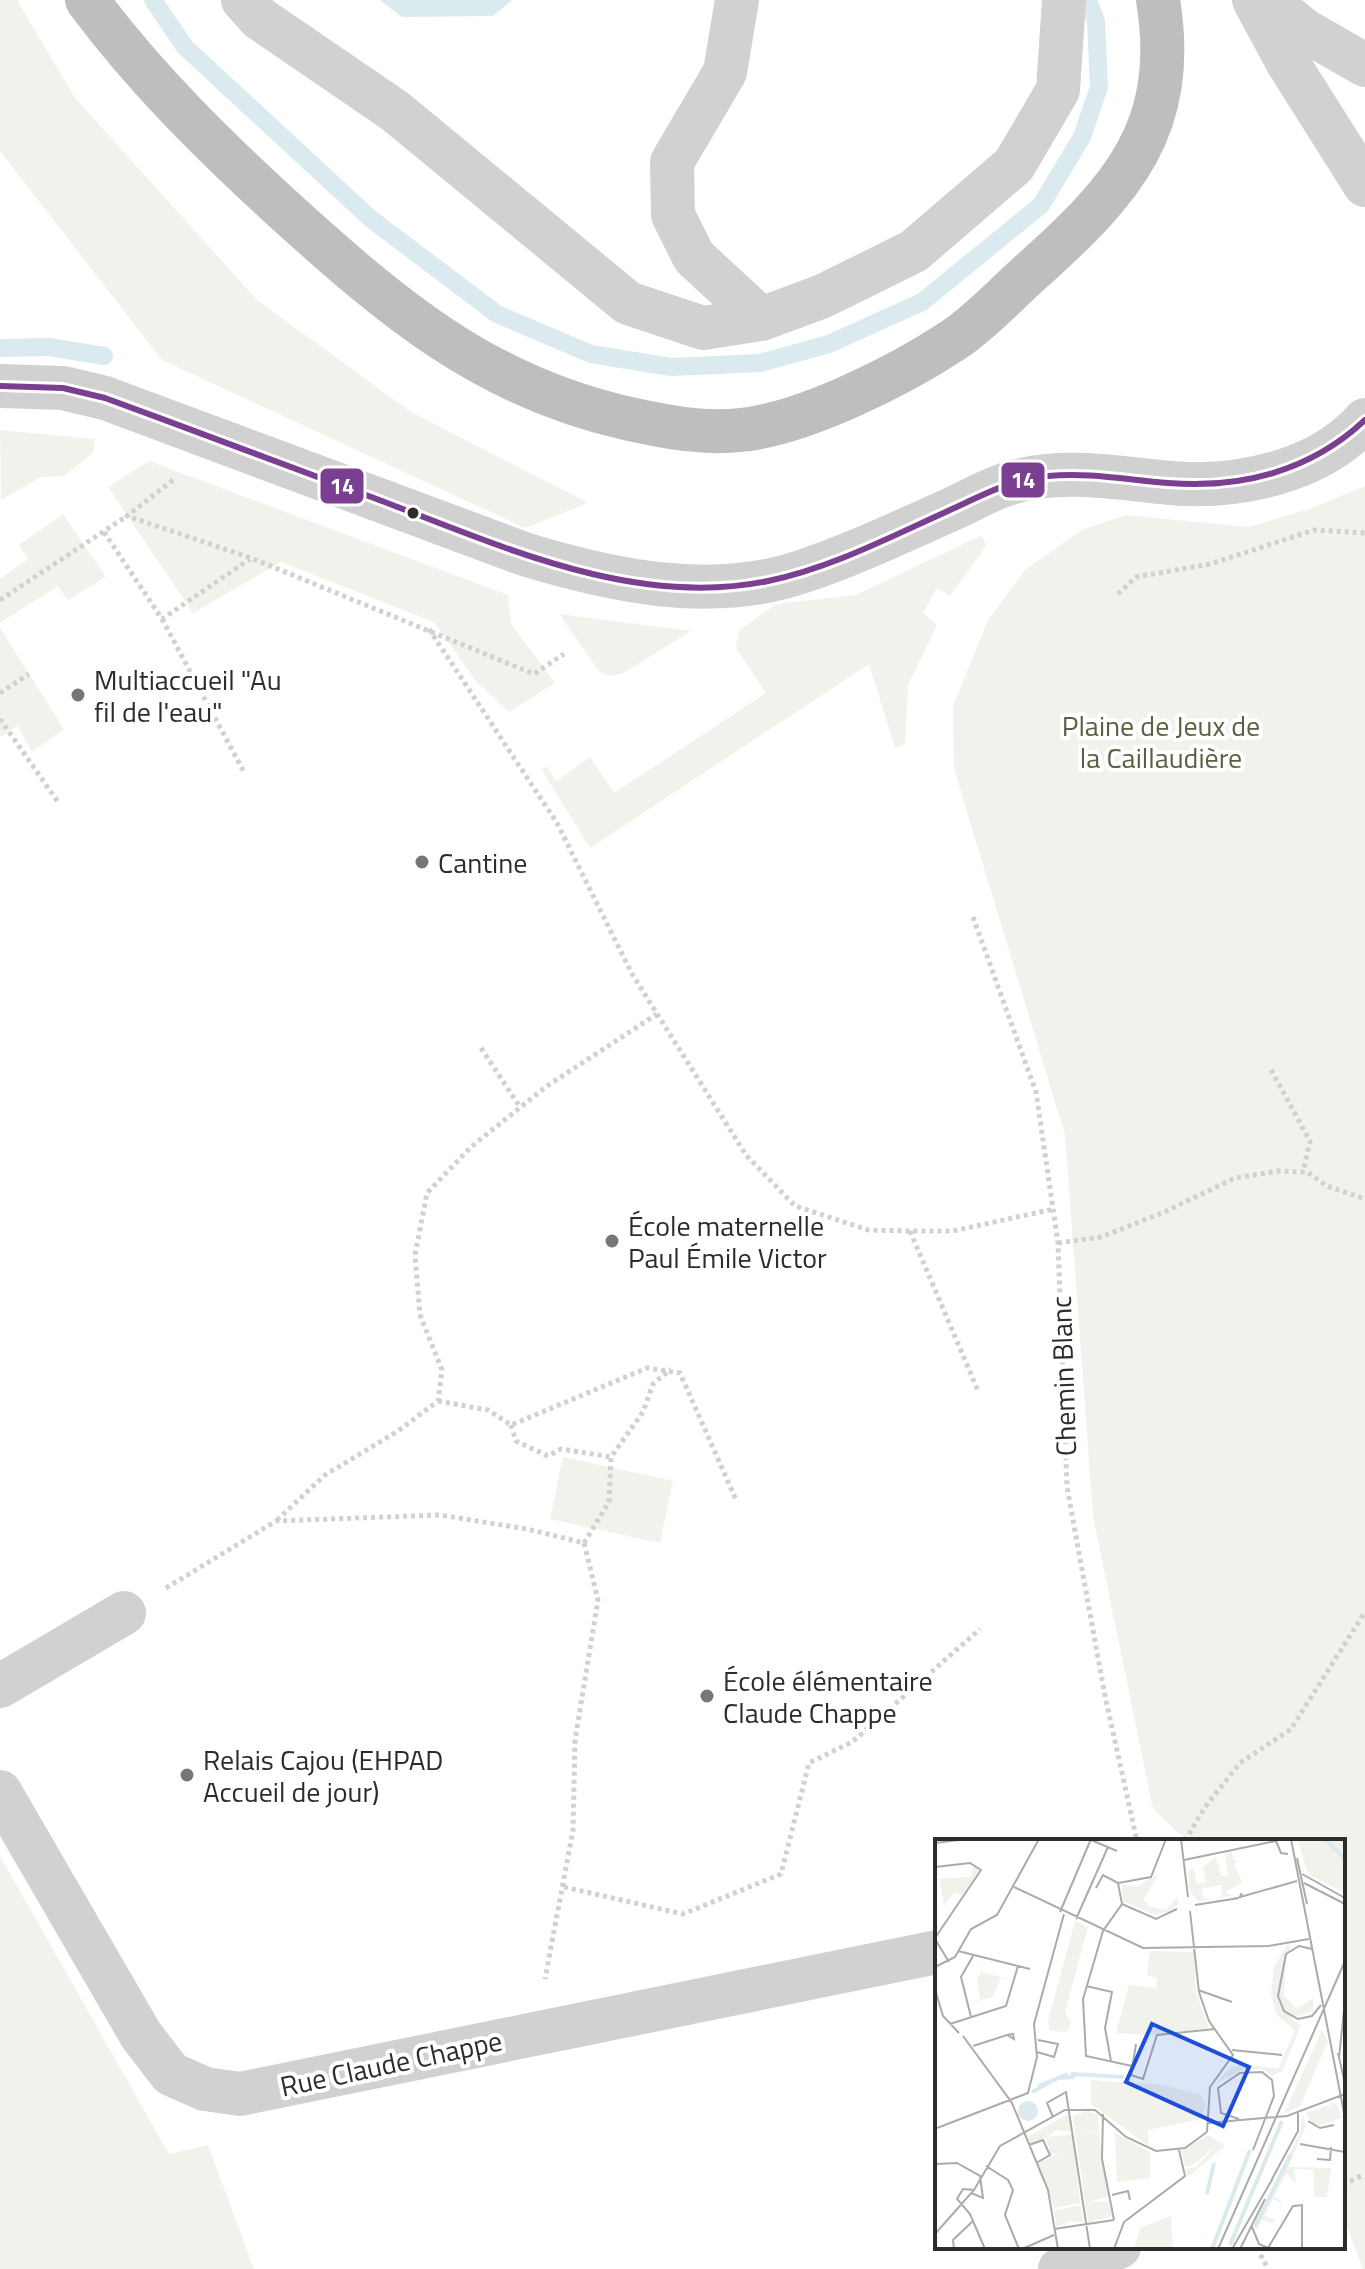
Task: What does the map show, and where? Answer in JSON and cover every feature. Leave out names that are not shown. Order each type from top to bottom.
[{"type":"highway","points":[[87,0],[130,57],[201,134],[380,295],[446,343],[516,383],[591,411],[674,429],[741,430],[810,413],[957,338],[1091,218],[1134,162],[1159,100],[1164,39],[1158,0]]},
{"type":"street","points":[[243,0],[259,18],[395,111],[628,303],[703,328],[761,319],[823,296],[914,251],[1014,165],[1058,90],[1064,0]]},
{"type":"street","points":[[737,0],[725,72],[672,162],[673,215],[694,257],[761,319]]},
{"type":"street","points":[[1254,0],[1295,75],[1365,185]]},
{"type":"street","points":[[1267,0],[1304,30],[1365,65]]},
{"type":"street","points":[[0,386],[63,388],[91,394],[224,440],[527,555],[596,576],[666,585],[762,583],[801,572],[1007,484],[1062,475],[1093,474],[1214,484],[1295,468],[1333,448],[1365,420]]},
{"type":"street","points":[[0,1686],[124,1613]]},
{"type":"street","name":"Rue Claude Chappe","points":[[0,1792],[141,2035],[171,2074],[205,2089],[240,2094],[935,1952]]},
{"type":"street","points":[[1060,2269],[1114,2249]]},
{"type":"path","points":[[0,600],[127,516],[224,440]]},
{"type":"path","points":[[127,516],[251,558],[534,674],[564,654]]},
{"type":"path","points":[[1118,594],[1136,577],[1210,564],[1314,530],[1365,533]]},
{"type":"path","points":[[104,532],[162,619],[245,774]]},
{"type":"path","points":[[162,619],[251,558]]},
{"type":"path","points":[[429,629],[557,823],[632,974],[746,1155],[795,1206],[868,1230],[910,1231],[953,1231],[1054,1209]]},
{"type":"path","points":[[0,693],[29,674]]},
{"type":"path","points":[[0,719],[58,802]]},
{"type":"path","name":"Chemin Blanc","points":[[973,917],[1036,1092],[1058,1243],[1067,1487],[1105,1696],[1137,1839]]},
{"type":"path","points":[[124,1613],[276,1521],[325,1475],[398,1431],[438,1401],[442,1370],[420,1315],[415,1255],[427,1193],[471,1147],[520,1107],[657,1014]]},
{"type":"path","points":[[481,1048],[520,1107]]},
{"type":"path","points":[[1271,1070],[1310,1141],[1303,1172]]},
{"type":"path","points":[[1058,1243],[1114,1232],[1235,1178],[1303,1172],[1327,1186],[1365,1199]]},
{"type":"path","points":[[910,1231],[979,1393]]},
{"type":"path","points":[[511,1425],[647,1368],[671,1369],[680,1373],[737,1502]]},
{"type":"path","points":[[545,1980],[573,1830],[575,1740],[598,1600],[584,1543],[609,1502],[611,1457],[643,1412],[653,1384],[671,1369]]},
{"type":"path","points":[[438,1401],[488,1410],[511,1425],[516,1441],[548,1456],[561,1449],[611,1457]]},
{"type":"path","points":[[276,1521],[440,1515],[527,1529],[584,1543]]},
{"type":"path","points":[[1186,1839],[1205,1807],[1240,1763],[1291,1729],[1365,1612]]},
{"type":"path","points":[[564,1887],[683,1914],[781,1874],[809,1763],[852,1742],[980,1629]]},
{"type":"path","points":[[1345,2184],[1361,2176]]},
{"type":"path","points":[[1255,2249],[1268,2269]]},
{"type":"path","points":[[1260,2254],[1261,2249]]},
{"type":"green space","points":[[0,0],[17,0],[75,98],[257,300],[411,412],[588,503],[525,528],[162,360],[0,151]]},
{"type":"green space","points":[[0,430],[95,439],[93,453],[64,476],[41,477],[1,500]]},
{"type":"green space","points":[[149,461],[508,595],[511,624],[555,683],[509,712],[476,681],[434,622],[281,562],[193,613],[108,487]]},
{"type":"green space","name":"Plaine de Jeux de la Caillaudière","points":[[1365,486],[1365,2269],[1345,2221],[1345,1839],[1185,1839],[1153,1809],[1093,1516],[1065,1135],[954,769],[953,706],[988,620],[1025,570],[1082,530],[1126,515],[1248,527],[1312,508]]},
{"type":"green space","points":[[63,514],[106,577],[68,600],[58,586],[0,623],[0,579],[28,559],[19,545]]},
{"type":"green space","points":[[982,535],[986,546],[950,596],[937,588],[923,613],[937,625],[908,685],[905,744],[895,748],[869,664],[590,848],[542,770],[546,766],[556,781],[590,757],[614,793],[766,693],[736,648],[739,631],[776,604],[856,595]]},
{"type":"green space","points":[[559,614],[691,631],[622,674],[609,676],[599,671]]},
{"type":"green space","points":[[0,628],[64,729],[32,752],[18,726],[0,737]]},
{"type":"green space","points":[[563,1457],[673,1481],[660,1543],[550,1519]]},
{"type":"green space","points":[[0,1856],[169,2154],[208,2145],[254,2269],[0,2269]]},
{"type":"shaded area","points":[[380,0],[512,0],[493,16],[402,17]]},
{"type":"waterway","points":[[153,0],[185,47],[371,219],[497,314],[591,354],[671,367],[760,363],[829,344],[922,302],[1041,205],[1082,137],[1099,87],[1096,21],[1088,0]]},
{"type":"waterway","points":[[0,348],[49,347],[104,356]]},
{"type":"transit line","name":"14","points":[[0,386],[63,388],[105,398],[517,552],[616,579],[667,586],[717,587],[768,581],[815,568],[860,551],[996,489],[1034,478],[1078,475],[1195,484],[1222,483],[1274,473],[1322,452],[1365,420]]},
{"type":"place","name":"Multiaccueil \"Au fil de l'eau\"","points":[[78,695]]},
{"type":"place","name":"Cantine","points":[[422,862]]},
{"type":"place","name":"École maternelle Paul Émile Victor","points":[[612,1241]]},
{"type":"place","name":"École élémentaire Claude Chappe","points":[[707,1696]]},
{"type":"place","name":"Relais Cajou (EHPAD Accueil de jour)","points":[[187,1775]]}]
